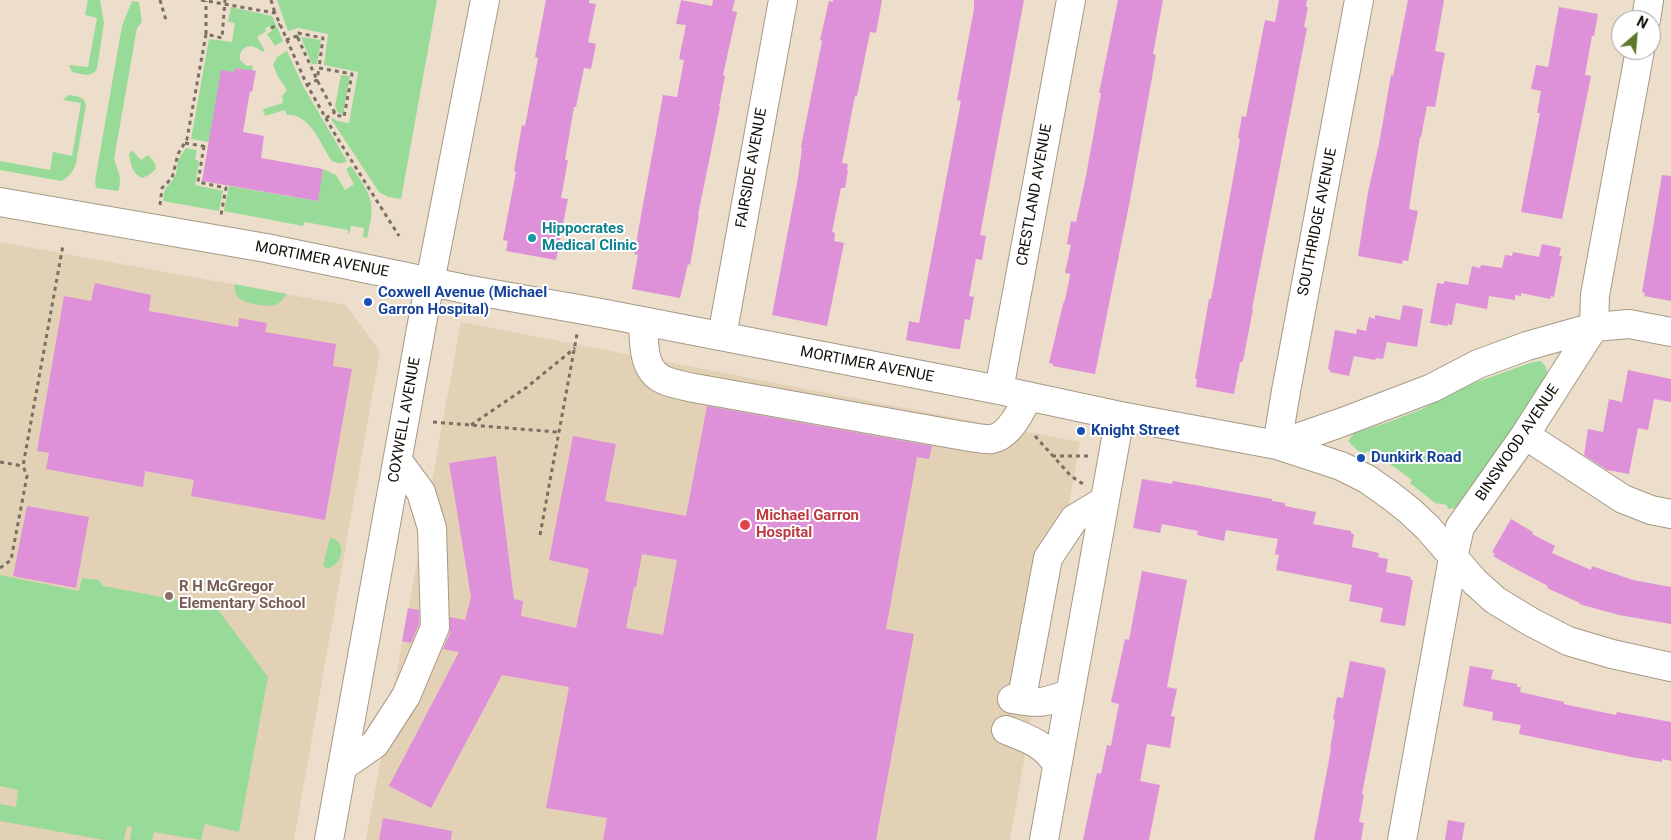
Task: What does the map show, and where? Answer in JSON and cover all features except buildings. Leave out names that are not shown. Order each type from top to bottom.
[{"type":"street","name":"COXWELL AVENUE","points":[[329,840],[430,282],[485,0]]},
{"type":"street","name":"FAIRSIDE AVENUE","points":[[722,336],[783,0]]},
{"type":"street","name":"CRESTLAND AVENUE","points":[[999,390],[1071,0]]},
{"type":"street","name":"SOUTHRIDGE AVENUE","points":[[1277,444],[1359,0]]},
{"type":"street","points":[[1594,327],[1595,295],[1638,60]]},
{"type":"street","name":"MORTIMER AVENUE","points":[[0,202],[256,246],[430,282],[999,390],[1120,416],[1277,444],[1341,466],[1367,479],[1410,511],[1428,528],[1475,582],[1495,600],[1531,622],[1568,641],[1612,654],[1671,667]]},
{"type":"street","points":[[643,321],[644,346],[650,368],[660,379],[694,388],[964,436],[993,439],[1003,434],[1019,416],[1028,396]]},
{"type":"street","points":[[1277,444],[1340,423],[1432,388],[1478,364],[1526,346],[1594,327],[1629,324],[1671,332]]},
{"type":"street","name":"BINSWOOD AVENUE","points":[[1402,840],[1460,527],[1525,435],[1594,327]]},
{"type":"street","points":[[1044,840],[1070,693],[1097,495],[1120,416]]},
{"type":"street","points":[[1525,435],[1623,499],[1651,510],[1671,514]]},
{"type":"street","points":[[342,767],[375,744],[406,696],[436,627],[432,528],[421,492],[398,461]]},
{"type":"street","points":[[1070,693],[1048,702],[1028,702],[1017,695],[1048,558],[1074,519],[1097,495]]},
{"type":"street","points":[[1006,730],[1033,740],[1050,754],[1057,764]]},
{"type":"path","points":[[160,0],[166,20]]},
{"type":"path","points":[[201,0],[225,2],[275,13]]},
{"type":"path","points":[[271,0],[286,40],[307,85],[399,236]]},
{"type":"path","points":[[160,205],[162,188],[172,178],[178,154],[188,139],[206,34],[206,1]]},
{"type":"path","points":[[206,34],[222,38],[225,2]]},
{"type":"path","points":[[271,28],[280,24]]},
{"type":"path","points":[[286,40],[297,36],[296,34],[298,33],[323,38],[316,80],[307,85]]},
{"type":"path","points":[[297,36],[316,80],[336,115],[344,117],[352,74],[319,68]]},
{"type":"path","points":[[326,118],[335,112]]},
{"type":"path","points":[[185,143],[206,147],[198,182],[226,188],[221,215]]},
{"type":"path","points":[[0,568],[11,560],[27,476],[23,466],[63,245]]},
{"type":"path","points":[[540,535],[577,333]]},
{"type":"path","points":[[471,425],[527,387],[575,348]]},
{"type":"path","points":[[434,422],[558,432]]},
{"type":"path","points":[[1030,429],[1051,456],[1071,476],[1097,495]]},
{"type":"path","points":[[1051,456],[1096,456]]},
{"type":"path","points":[[0,462],[23,466]]},
{"type":"shaded area","name":"R H McGregor Elementary School","points":[[0,242],[346,305],[380,352],[294,840],[0,840]]},
{"type":"shaded area","name":"Michael Garron Hospital","points":[[461,322],[1080,442],[1010,840],[366,840]]},
{"type":"green space","points":[[88,0],[100,0],[104,23],[97,69],[92,74],[86,75],[72,72],[69,65],[88,67],[97,18],[85,15]]},
{"type":"green space","points":[[277,0],[437,0],[401,199],[388,197],[379,192],[331,119],[349,123],[358,72],[324,65],[328,34],[298,28],[288,31]]},
{"type":"green space","points":[[132,1],[139,2],[142,22],[137,28],[114,159],[120,179],[118,191],[96,188],[95,181],[122,26]]},
{"type":"green space","points":[[231,7],[272,16],[283,41],[275,46],[267,34],[272,31],[269,26],[265,29],[266,31],[257,37],[265,51],[262,52],[251,46],[241,51],[240,60],[247,66],[252,65],[253,71],[235,68],[209,142],[191,139],[209,39],[232,42],[235,23],[228,22]]},
{"type":"green space","points":[[301,37],[321,40],[317,64],[312,64]]},
{"type":"green space","points":[[287,51],[303,86],[347,161],[340,163],[332,161],[314,132],[303,119],[287,115],[285,110],[265,116],[263,109],[283,103],[282,96],[287,90],[278,77],[273,65],[277,57]]},
{"type":"green space","points":[[341,75],[350,76],[343,114],[338,113],[335,106]]},
{"type":"green space","points":[[68,95],[82,98],[86,105],[76,163],[71,173],[61,181],[0,170],[0,161],[50,170],[53,152],[72,156],[81,103],[63,100]]},
{"type":"green space","points":[[186,148],[197,150],[195,159],[199,161],[195,185],[223,191],[219,211],[163,201],[165,189],[173,180],[178,160]]},
{"type":"green space","points":[[133,151],[141,160],[148,155],[155,163],[156,169],[142,178],[139,176],[132,168],[130,162],[129,155]]},
{"type":"green space","points":[[351,166],[364,185],[370,199],[371,215],[367,238],[363,237],[364,228],[351,226],[348,234],[348,230],[305,222],[303,226],[224,211],[229,186],[317,201],[323,169],[336,175],[345,190],[354,184],[346,169]]},
{"type":"green space","points":[[234,284],[287,294],[275,305],[257,305],[240,299],[235,292]]},
{"type":"green space","points":[[1541,361],[1545,365],[1546,379],[1455,508],[1448,509],[1447,505],[1435,503],[1410,483],[1412,480],[1390,464],[1367,451],[1364,455],[1348,441],[1354,433],[1422,409],[1471,384],[1533,362]]},
{"type":"green space","points":[[330,538],[339,543],[341,553],[339,559],[332,567],[326,568],[323,565]]},
{"type":"green space","points":[[0,575],[79,591],[82,578],[99,580],[103,586],[216,607],[268,677],[239,832],[205,824],[201,840],[154,832],[152,840],[130,840],[132,827],[127,826],[124,840],[104,840],[0,821],[0,804],[16,807],[18,790],[0,786]]},
{"type":"place","name":"Hippocrates Medical Clinic","points":[[532,238]]},
{"type":"place","name":"Coxwell Avenue (Michael Garron Hospital)","points":[[368,302]]},
{"type":"place","name":"Knight Street","points":[[1081,431]]},
{"type":"place","name":"Dunkirk Road","points":[[1361,458]]},
{"type":"place","name":"Michael Garron Hospital","points":[[745,525]]},
{"type":"place","name":"R H McGregor Elementary School","points":[[169,596]]}]
